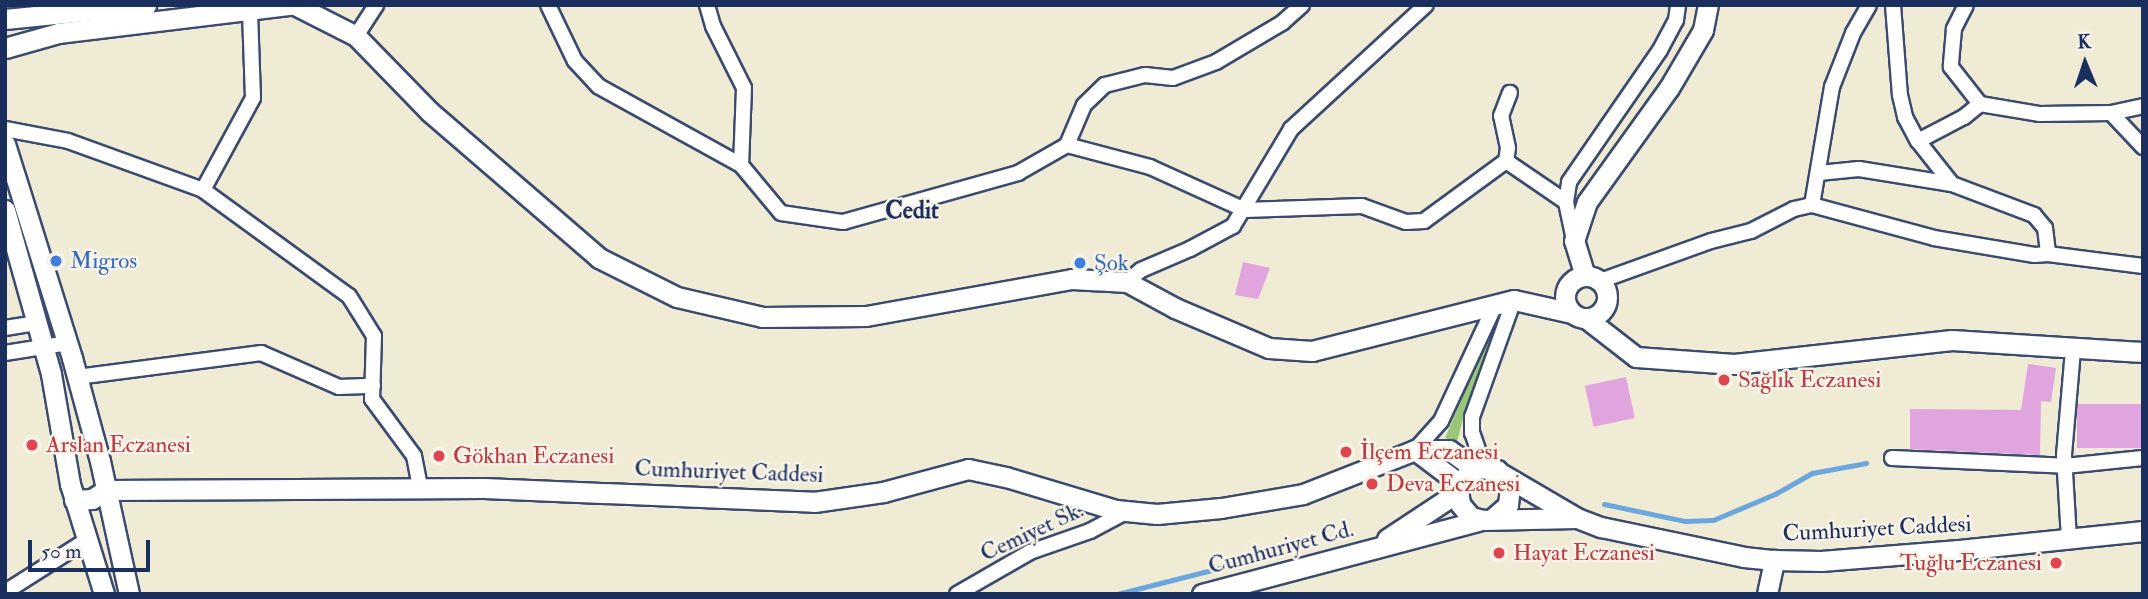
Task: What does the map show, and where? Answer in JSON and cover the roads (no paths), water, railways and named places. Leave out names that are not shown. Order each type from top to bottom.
[{"type":"main road","points":[[5,19],[146,5]]},
{"type":"main road","points":[[5,48],[58,33],[250,10],[300,7],[356,36],[430,112],[600,258],[677,297],[762,317],[866,316],[1072,279],[1127,282],[1175,307],[1269,348],[1312,351],[1505,303],[1595,317],[1606,304],[1608,296],[1593,279],[1574,241],[1587,202],[1669,88],[1703,30],[1708,5]]},
{"type":"main road","points":[[5,144],[68,344],[100,461],[129,594]]},
{"type":"main road","points":[[5,210],[45,349],[74,499],[104,594]]},
{"type":"main road","points":[[1593,279],[1577,278],[1566,290],[1564,298],[1579,316],[1636,357],[1734,364],[1952,340],[2143,352]]},
{"type":"main road","points":[[1372,549],[1459,488],[1486,470],[1510,487],[1510,501],[1503,512],[1487,520],[1465,512],[1459,488],[1415,450]]},
{"type":"main road","name":"Cumhuriyet Caddesi","points":[[74,499],[92,499],[106,490],[484,488],[814,502],[883,492],[968,469],[1006,477],[1125,512],[1157,514],[1292,496],[1342,481],[1400,454],[1415,450],[1450,450],[1577,519],[1684,546],[1774,560],[1821,561],[2143,531]]},
{"type":"main road","points":[[68,464],[100,461]]},
{"type":"main road","name":"Cumhuriyet Caddesi","points":[[1487,520],[1577,519]]},
{"type":"main road","name":"Cumhuriyet Cd.","points":[[1202,594],[1487,520]]},
{"type":"main road","points":[[1767,594],[1774,560]]},
{"type":"street","points":[[356,36],[376,5]]},
{"type":"street","points":[[548,5],[575,61],[598,86],[741,165],[781,213],[843,222],[1018,173],[1068,145],[1084,106],[1105,85],[1144,75],[1173,78],[1216,62],[1282,23],[1303,5]]},
{"type":"street","points":[[707,5],[713,26],[744,88],[741,165]]},
{"type":"street","points":[[1127,282],[1141,270],[1190,249],[1233,226],[1291,129],[1426,5]]},
{"type":"street","points":[[1574,241],[1566,202],[1569,182],[1660,50],[1676,20],[1678,5]]},
{"type":"street","points":[[1812,205],[1832,87],[1853,33],[1870,5]]},
{"type":"street","points":[[1893,5],[1900,95],[1905,117],[1918,141],[1952,184]]},
{"type":"street","points":[[1966,5],[1954,29],[1951,67],[1980,104],[2040,114],[2111,113],[2143,106]]},
{"type":"street","points":[[203,190],[253,97],[250,10]]},
{"type":"street","points":[[1068,145],[1150,167],[1245,210],[1362,205],[1406,222],[1424,221],[1506,161],[1508,148],[1501,116],[1510,93]]},
{"type":"street","points":[[1918,141],[1964,117],[1980,104]]},
{"type":"street","points":[[2111,113],[2143,148]]},
{"type":"street","points":[[5,129],[68,141],[203,190],[349,296],[374,336],[372,399],[414,456],[420,488]]},
{"type":"street","points":[[1506,161],[1566,202]]},
{"type":"street","points":[[1819,173],[1858,169],[1952,184],[2034,215],[2045,228],[2048,254]]},
{"type":"street","points":[[1593,279],[1751,230],[1794,209],[1812,205],[1934,237],[2035,255],[2048,254],[2143,265]]},
{"type":"street","points":[[1415,450],[1441,421],[1505,303]]},
{"type":"street","points":[[1486,470],[1474,442],[1472,417],[1505,303]]},
{"type":"street","points":[[5,328],[38,323]]},
{"type":"street","points":[[5,353],[68,344]]},
{"type":"street","points":[[2069,539],[2065,466],[2073,349]]},
{"type":"street","points":[[77,377],[261,353],[340,387],[373,386]]},
{"type":"street","points":[[1892,458],[2065,466],[2143,458]]},
{"type":"street","name":"Cemiyet Sk.","points":[[957,594],[1030,552],[1090,531],[1125,512]]},
{"type":"street","points":[[5,592],[87,540]]},
{"type":"waterway","points":[[1604,504],[1685,521],[1713,520],[1775,494],[1812,473],[1866,463]]},
{"type":"waterway","points":[[1117,594],[1228,566]]},
{"type":"place","name":"Migros","points":[[56,261]]},
{"type":"place","name":"Şok","points":[[1080,263]]},
{"type":"place","name":"Sağlık Eczanesi","points":[[1724,380]]},
{"type":"place","name":"Arslan Eczanesi","points":[[32,445]]},
{"type":"place","name":"İlçem Eczanesi","points":[[1346,452]]},
{"type":"place","name":"Gökhan Eczanesi","points":[[439,456]]},
{"type":"place","name":"Deva Eczanesi","points":[[1372,484]]},
{"type":"place","name":"Hayat Eczanesi","points":[[1499,553]]},
{"type":"place","name":"Tuğlu Eczanesi","points":[[2056,563]]},
{"type":"district","name":"Cedit","points":[[912,211]]}]
